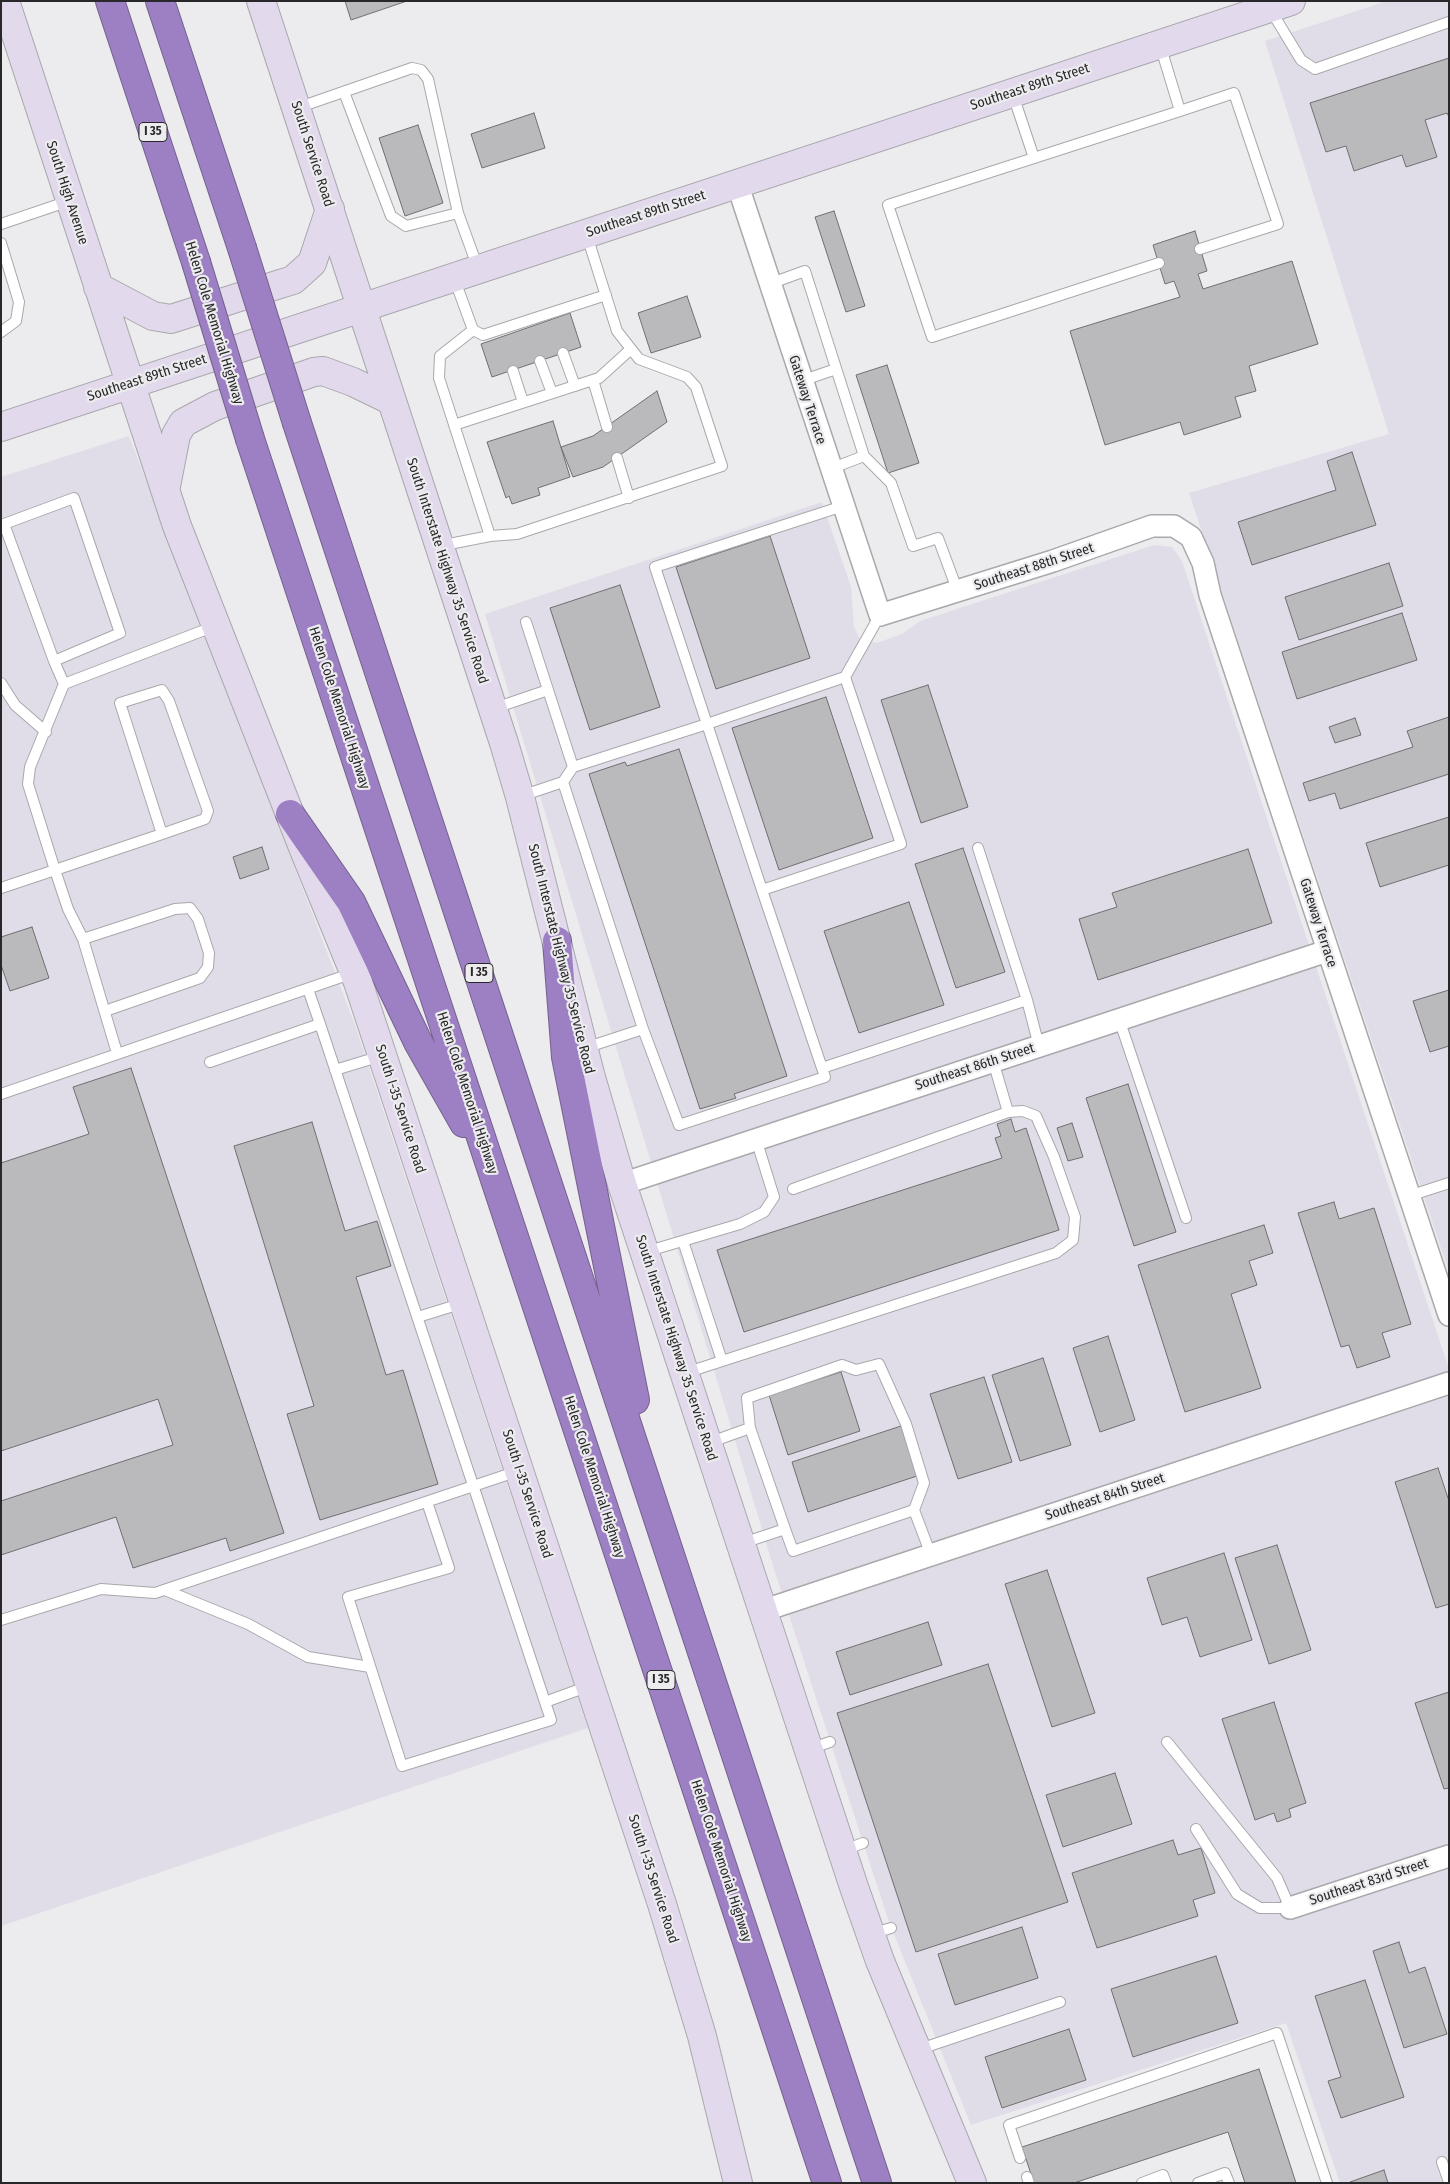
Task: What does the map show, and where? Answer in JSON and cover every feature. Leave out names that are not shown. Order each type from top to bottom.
[{"type":"highway","name":"Helen Cole Memorial Highway","points":[[110,1],[196,262],[250,439],[827,2183]]},
{"type":"highway","name":"I 35","points":[[160,1],[242,248],[297,423],[877,2183]]},
{"type":"highway","points":[[290,814],[351,902],[418,1042],[495,1178]]},
{"type":"highway","points":[[557,942],[566,1057],[660,1524]]},
{"type":"main road","name":"South High Avenue","points":[[5,1],[130,384]]},
{"type":"main road","name":"South Service Road","points":[[261,1],[362,307]]},
{"type":"main road","name":"Southeast 89th Street","points":[[1,427],[1280,5]]},
{"type":"main road","points":[[98,287],[153,316],[171,319],[293,280],[312,263],[330,209]]},
{"type":"main road","name":"South Interstate Highway 35 Service Road","points":[[362,307],[390,400],[493,709],[520,797],[584,1049],[622,1184],[762,1611]]},
{"type":"main road","points":[[166,490],[176,435],[183,423],[215,406],[314,372],[323,371],[353,382],[390,400]]},
{"type":"main road","points":[[130,384],[166,490],[216,626],[290,814]]},
{"type":"main road","name":"South I-35 Service Road","points":[[290,814],[354,973],[662,1904],[702,2036],[738,2183]]},
{"type":"main road","points":[[762,1611],[819,1746],[881,1931],[916,2050],[972,2183]]},
{"type":"street","name":"Gateway Terrace","points":[[737,183],[830,469],[880,615]]},
{"type":"street","name":"Southeast 88th Street","points":[[880,615],[958,592],[1111,542],[1152,526],[1168,524],[1186,532]]},
{"type":"street","name":"Gateway Terrace","points":[[1186,532],[1197,547],[1203,563],[1210,595],[1449,1315]]},
{"type":"street","name":"Southeast 86th Street","points":[[622,1184],[1327,951]]},
{"type":"street","name":"Southeast 84th Street","points":[[762,1611],[1449,1383]]},
{"type":"street","name":"Southeast 83rd Street","points":[[1290,1908],[1449,1856]]},
{"type":"lane","points":[[1280,5],[1301,60],[1314,69],[1449,22]]},
{"type":"lane","points":[[1160,44],[1180,111]]},
{"type":"lane","points":[[296,108],[412,68],[421,70],[428,79],[458,212],[473,330]]},
{"type":"lane","points":[[344,92],[391,216],[406,226],[458,212]]},
{"type":"lane","points":[[1012,93],[1034,158]]},
{"type":"lane","points":[[1158,263],[932,337],[888,205],[1234,93],[1278,224],[1200,249]]},
{"type":"lane","points":[[1,224],[70,200]]},
{"type":"lane","points":[[438,546],[490,536],[517,534],[722,466],[696,387],[687,377],[639,358],[617,331],[586,233]]},
{"type":"lane","points":[[1,243],[19,302],[16,320],[1,332]]},
{"type":"lane","points":[[769,284],[805,271],[864,456],[891,483],[913,546],[938,538],[958,592]]},
{"type":"lane","points":[[473,330],[483,335],[501,333],[606,295]]},
{"type":"lane","points":[[473,330],[440,356],[439,378],[490,536]]},
{"type":"lane","points":[[454,425],[599,378],[631,349]]},
{"type":"lane","points":[[563,353],[575,386]]},
{"type":"lane","points":[[540,361],[552,393]]},
{"type":"lane","points":[[801,381],[836,369]]},
{"type":"lane","points":[[512,370],[523,402]]},
{"type":"lane","points":[[593,380],[606,427]]},
{"type":"lane","points":[[830,469],[864,456]]},
{"type":"lane","points":[[617,458],[629,498]]},
{"type":"lane","points":[[54,661],[120,633],[74,498],[4,524],[54,661],[64,684],[46,732],[30,767],[28,784],[68,909],[83,938],[116,1053]]},
{"type":"lane","points":[[563,782],[643,1030],[679,1125],[825,1077],[655,568],[843,506]]},
{"type":"lane","points":[[520,797],[563,782],[574,767],[846,677],[880,615]]},
{"type":"lane","points":[[526,622],[574,767]]},
{"type":"lane","points":[[64,684],[216,626]]},
{"type":"lane","points":[[762,890],[901,844],[846,677]]},
{"type":"lane","points":[[1,683],[15,705],[46,732]]},
{"type":"lane","points":[[1,888],[162,834],[205,819],[208,811],[169,701],[162,690],[120,703],[162,834]]},
{"type":"lane","points":[[493,709],[548,690]]},
{"type":"lane","points":[[978,848],[1027,1000],[1039,1046]]},
{"type":"lane","points":[[83,938],[175,909],[190,908],[198,919],[209,953],[208,967],[200,978],[105,1011]]},
{"type":"lane","points":[[1,1094],[354,973]]},
{"type":"lane","points":[[308,989],[475,1486],[550,1720],[402,1766],[348,1597],[449,1568],[426,1502]]},
{"type":"lane","points":[[822,1068],[1027,1000]]},
{"type":"lane","points":[[1119,1019],[1186,1218]]},
{"type":"lane","points":[[210,1062],[320,1024]]},
{"type":"lane","points":[[584,1049],[643,1030]]},
{"type":"lane","points":[[335,1070],[382,1056]]},
{"type":"lane","points":[[993,1061],[1008,1112]]},
{"type":"lane","points":[[684,1374],[1056,1253],[1073,1240],[1075,1217],[1054,1157],[1036,1116],[1023,1111],[1008,1112],[793,1189]]},
{"type":"lane","points":[[644,1252],[740,1224],[764,1212],[774,1197],[756,1139]]},
{"type":"lane","points":[[1409,1196],[1449,1183]]},
{"type":"lane","points":[[683,1241],[722,1361]]},
{"type":"lane","points":[[418,1317],[464,1303]]},
{"type":"lane","points":[[914,1510],[793,1551],[750,1428],[747,1398],[842,1365],[856,1370],[878,1364],[906,1424],[924,1483],[914,1510],[931,1555]]},
{"type":"lane","points":[[707,1444],[750,1428]]},
{"type":"lane","points":[[1,1620],[101,1589],[155,1593],[519,1471]]},
{"type":"lane","points":[[741,1544],[785,1529]]},
{"type":"lane","points":[[165,1590],[248,1624],[308,1657],[370,1667]]},
{"type":"lane","points":[[545,1702],[590,1686]]},
{"type":"lane","points":[[1167,1742],[1277,1878],[1290,1908],[1260,1908],[1237,1894],[1196,1829]]},
{"type":"lane","points":[[916,2050],[1060,2002]]},
{"type":"lane","points":[[1020,2158],[1009,2125],[1277,2032],[1327,2183]]},
{"type":"lane","points":[[1442,2162],[1449,2182]]},
{"type":"lane","points":[[1198,2183],[1225,2173],[1229,2183]]},
{"type":"lane","points":[[1142,2183],[1163,2175],[1166,2183]]},
{"type":"shaded area","points":[[1387,1],[1449,1],[1449,1272],[1189,493],[1389,434],[1265,41]]},
{"type":"shaded area","points":[[129,436],[355,1025],[588,1728],[1,1926],[1,477]]},
{"type":"shaded area","points":[[822,502],[851,587],[854,627],[860,639],[877,643],[902,634],[920,621],[1154,545],[1172,547],[1182,561],[1449,1369],[1449,2183],[1340,2183],[1286,2023],[971,2125],[889,1922],[774,1569],[485,614]]},
{"type":"building","points":[[345,1],[407,1],[351,20]]},
{"type":"building","points":[[1449,58],[1449,117],[1447,113],[1425,120],[1437,157],[1406,167],[1402,155],[1354,171],[1346,146],[1326,152],[1310,103]]},
{"type":"building","points":[[534,113],[545,148],[482,168],[471,134]]},
{"type":"building","points":[[418,125],[443,203],[405,216],[379,138]]},
{"type":"building","points":[[834,211],[865,306],[846,312],[815,217]]},
{"type":"building","points":[[1195,231],[1207,271],[1198,274],[1203,289],[1292,261],[1318,344],[1249,366],[1256,391],[1235,397],[1241,417],[1184,435],[1180,422],[1105,445],[1070,331],[1180,297],[1174,281],[1165,284],[1153,245]]},
{"type":"building","points":[[687,296],[701,337],[651,353],[638,313]]},
{"type":"building","points":[[570,313],[581,347],[492,377],[481,344]]},
{"type":"building","points":[[887,365],[919,463],[888,473],[856,375]]},
{"type":"building","points":[[657,391],[667,422],[603,467],[573,477],[561,447],[593,436]]},
{"type":"building","points":[[553,421],[570,477],[538,488],[540,495],[512,504],[509,496],[506,498],[487,442]]},
{"type":"building","points":[[1352,452],[1376,525],[1252,565],[1238,522],[1336,490],[1327,461]]},
{"type":"building","points":[[770,536],[810,658],[716,689],[676,567]]},
{"type":"building","points":[[1389,563],[1403,606],[1299,640],[1285,597]]},
{"type":"building","points":[[620,585],[660,707],[590,730],[550,608]]},
{"type":"building","points":[[1402,613],[1417,660],[1297,699],[1282,652]]},
{"type":"building","points":[[928,685],[968,807],[921,823],[881,700]]},
{"type":"building","points":[[826,697],[873,838],[779,870],[732,728]]},
{"type":"building","points":[[1449,717],[1449,774],[1340,809],[1335,793],[1309,801],[1303,783],[1413,747],[1407,731]]},
{"type":"building","points":[[1355,718],[1361,735],[1335,743],[1329,727]]},
{"type":"building","points":[[679,749],[787,1076],[734,1094],[736,1098],[700,1109],[589,774],[625,762],[627,766]]},
{"type":"building","points":[[1449,817],[1449,865],[1380,887],[1366,843]]},
{"type":"building","points":[[262,847],[269,869],[240,879],[233,857]]},
{"type":"building","points":[[963,848],[1005,972],[956,988],[915,864]]},
{"type":"building","points":[[1248,849],[1272,923],[1098,980],[1079,919],[1117,907],[1112,893]]},
{"type":"building","points":[[909,902],[944,1005],[859,1033],[824,931]]},
{"type":"building","points":[[32,927],[49,978],[10,991],[1,965],[1,937]]},
{"type":"building","points":[[1449,990],[1449,1046],[1430,1052],[1413,1001]]},
{"type":"building","points":[[131,1068],[284,1533],[230,1551],[226,1538],[133,1568],[116,1517],[1,1555],[1,1501],[173,1445],[158,1399],[1,1451],[1,1163],[89,1134],[73,1087]]},
{"type":"building","points":[[1128,1084],[1176,1232],[1134,1246],[1086,1098]]},
{"type":"building","points":[[1011,1119],[1015,1132],[1026,1128],[1059,1230],[744,1332],[717,1250],[1002,1158],[995,1138],[1001,1136],[997,1124]]},
{"type":"building","points":[[312,1122],[345,1231],[377,1221],[391,1266],[356,1277],[386,1375],[403,1370],[438,1484],[320,1520],[287,1414],[314,1406],[234,1146]]},
{"type":"building","points":[[1072,1123],[1083,1157],[1068,1161],[1057,1128]]},
{"type":"building","points":[[1334,1202],[1339,1219],[1374,1208],[1411,1324],[1382,1333],[1390,1357],[1357,1368],[1349,1345],[1341,1347],[1298,1213]]},
{"type":"building","points":[[1264,1225],[1273,1253],[1249,1261],[1257,1285],[1231,1294],[1261,1388],[1185,1412],[1138,1265]]},
{"type":"building","points":[[1108,1336],[1135,1420],[1100,1432],[1073,1348]]},
{"type":"building","points":[[1043,1358],[1071,1445],[1020,1461],[992,1375]]},
{"type":"building","points":[[841,1372],[860,1431],[788,1455],[769,1395]]},
{"type":"building","points":[[984,1377],[1012,1462],[958,1479],[930,1394]]},
{"type":"building","points":[[901,1426],[917,1476],[808,1512],[792,1462]]},
{"type":"building","points":[[1438,1468],[1449,1501],[1449,1604],[1436,1608],[1395,1482]]},
{"type":"building","points":[[1277,1545],[1311,1650],[1269,1664],[1235,1558]]},
{"type":"building","points":[[1224,1553],[1252,1640],[1200,1657],[1187,1617],[1162,1625],[1147,1578]]},
{"type":"building","points":[[1047,1570],[1095,1713],[1052,1727],[1005,1584]]},
{"type":"building","points":[[928,1622],[942,1665],[850,1695],[836,1652]]},
{"type":"building","points":[[988,1664],[1068,1902],[916,1952],[837,1713]]},
{"type":"building","points":[[1449,1692],[1449,1788],[1444,1789],[1415,1703]]},
{"type":"building","points":[[1274,1702],[1306,1803],[1289,1809],[1291,1817],[1277,1822],[1274,1813],[1255,1820],[1222,1719]]},
{"type":"building","points":[[1115,1773],[1132,1824],[1063,1847],[1046,1795]]},
{"type":"building","points":[[1173,1840],[1178,1855],[1201,1848],[1215,1893],[1193,1900],[1198,1916],[1097,1948],[1072,1873]]},
{"type":"building","points":[[1022,1927],[1038,1978],[955,2005],[938,1954]]},
{"type":"building","points":[[1399,1942],[1409,1973],[1425,1967],[1447,2034],[1404,2048],[1373,1951]]},
{"type":"building","points":[[1216,1956],[1238,2023],[1133,2057],[1111,1989]]},
{"type":"building","points":[[1365,1980],[1404,2097],[1341,2118],[1328,2081],[1341,2077],[1315,1996]]},
{"type":"building","points":[[1069,2029],[1086,2080],[1002,2108],[985,2057]]},
{"type":"building","points":[[1259,2069],[1296,2183],[1245,2183],[1228,2132],[1074,2183],[1034,2183],[1022,2147]]},
{"type":"building","points":[[1384,2170],[1388,2183],[1350,2183],[1350,2182]]}]
